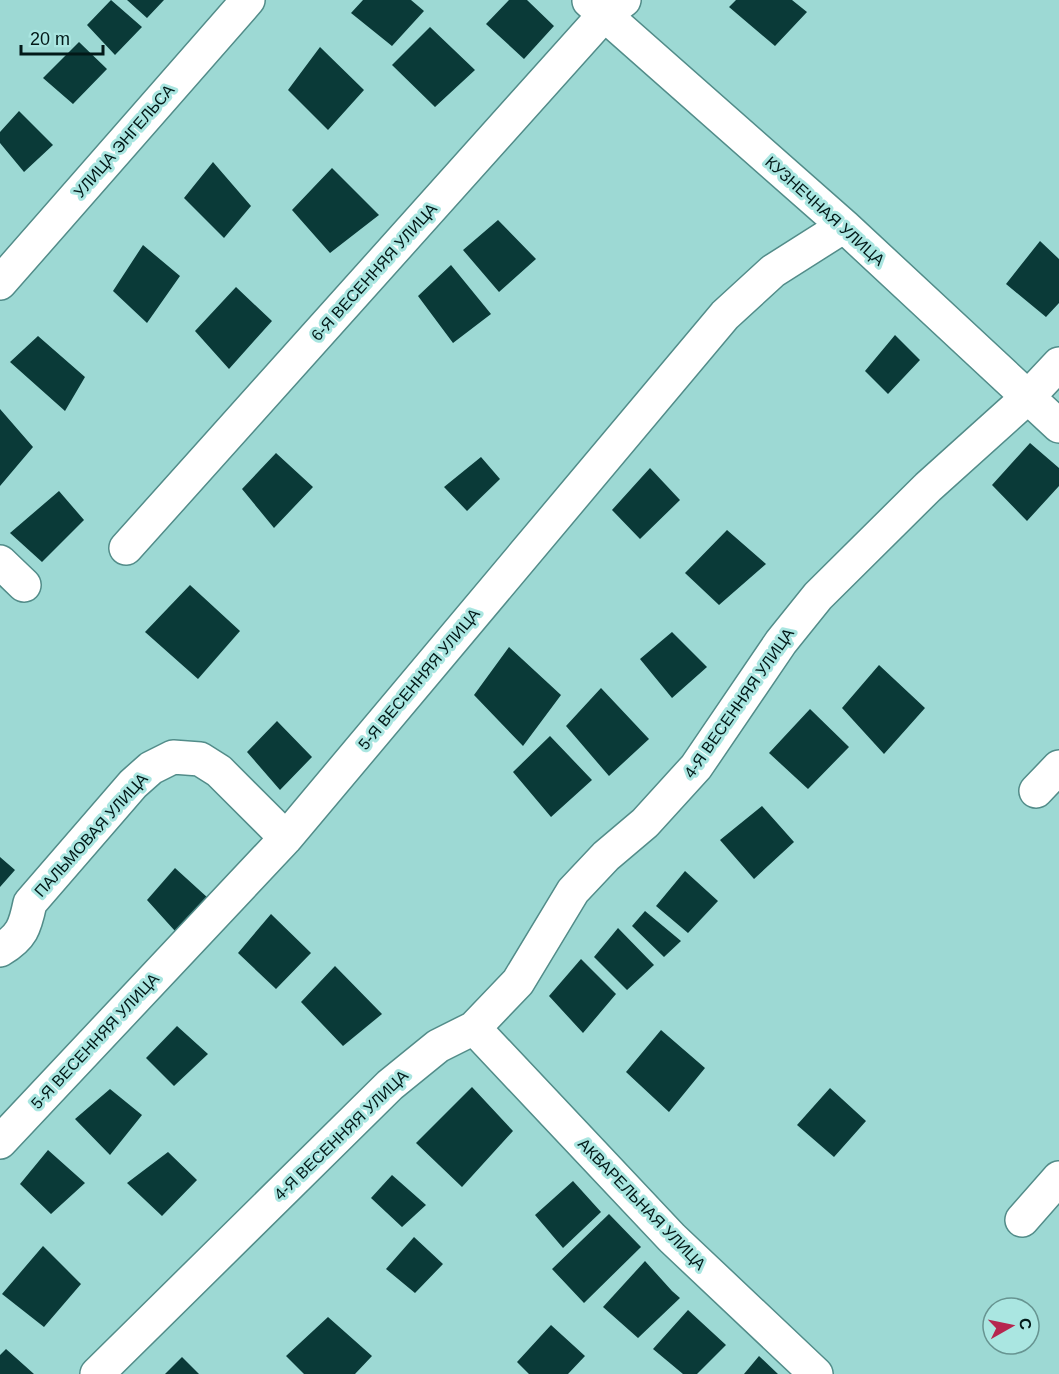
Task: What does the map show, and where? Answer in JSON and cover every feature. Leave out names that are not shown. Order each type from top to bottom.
[{"type":"street","name":"УЛИЦА ЭНГЕЛЬСА","points":[[0,283],[248,0]]},
{"type":"street","name":"КУЗНЕЧНАЯ УЛИЦА","points":[[605,5],[1059,426]]},
{"type":"street","name":"6-Я ВЕСЕННЯЯ УЛИЦА","points":[[126,548],[605,5]]},
{"type":"street","name":"5-Я ВЕСЕННЯЯ УЛИЦА","points":[[0,1142],[286,838],[725,315],[774,271],[844,226]]},
{"type":"street","name":"4-Я ВЕСЕННЯЯ УЛИЦА","points":[[97,1374],[390,1084],[438,1046],[474,1028],[518,982],[573,891],[606,856],[645,823],[696,767],[781,642],[818,596],[928,487],[1028,397],[1059,364]]},
{"type":"street","points":[[0,562],[24,585]]},
{"type":"street","name":"ПАЛЬМОВАЯ УЛИЦА","points":[[0,950],[12,942],[25,925],[30,903],[133,784],[151,768],[173,757],[201,759],[219,771],[286,838]]},
{"type":"street","points":[[1036,791],[1059,767]]},
{"type":"street","name":"АКВАРЕЛЬНАЯ УЛИЦА","points":[[474,1028],[672,1238],[816,1374]]},
{"type":"street","points":[[1022,1220],[1059,1178]]},
{"type":"building","points":[[111,0],[142,27],[115,55],[87,25]]},
{"type":"building","points":[[127,0],[164,0],[147,18]]},
{"type":"building","points":[[363,0],[411,0],[424,11],[392,46],[351,13]]},
{"type":"building","points":[[509,0],[527,0],[554,26],[524,59],[486,24]]},
{"type":"building","points":[[736,0],[792,0],[807,12],[775,46],[729,7]]},
{"type":"building","points":[[430,27],[475,70],[435,107],[392,65]]},
{"type":"building","points":[[79,42],[107,69],[73,104],[43,78]]},
{"type":"building","points":[[320,47],[364,90],[328,130],[288,90]]},
{"type":"building","points":[[19,111],[53,145],[24,172],[0,143],[0,132]]},
{"type":"building","points":[[213,162],[251,206],[224,238],[184,198]]},
{"type":"building","points":[[332,168],[379,215],[330,253],[292,210]]},
{"type":"building","points":[[498,220],[536,259],[499,292],[463,250]]},
{"type":"building","points":[[1040,241],[1059,259],[1059,303],[1046,317],[1006,284]]},
{"type":"building","points":[[143,245],[180,276],[147,323],[113,291]]},
{"type":"building","points":[[451,265],[491,314],[453,343],[418,296]]},
{"type":"building","points":[[236,287],[272,321],[229,369],[195,331]]},
{"type":"building","points":[[895,335],[920,360],[888,394],[865,371]]},
{"type":"building","points":[[38,336],[85,377],[65,411],[10,362]]},
{"type":"building","points":[[0,409],[33,447],[0,486]]},
{"type":"building","points":[[1030,443],[1059,468],[1059,486],[1027,521],[992,485]]},
{"type":"building","points":[[276,453],[313,487],[274,528],[242,489]]},
{"type":"building","points":[[481,457],[500,479],[467,511],[444,487]]},
{"type":"building","points":[[650,468],[680,500],[640,539],[612,510]]},
{"type":"building","points":[[59,491],[84,520],[42,562],[10,533]]},
{"type":"building","points":[[727,530],[766,564],[719,605],[685,573]]},
{"type":"building","points":[[190,585],[240,631],[198,679],[145,632]]},
{"type":"building","points":[[672,632],[707,667],[672,698],[640,659]]},
{"type":"building","points":[[509,647],[561,695],[523,746],[474,695]]},
{"type":"building","points":[[879,665],[925,708],[884,754],[842,708]]},
{"type":"building","points":[[601,688],[649,739],[609,776],[566,726]]},
{"type":"building","points":[[810,709],[849,747],[808,789],[769,753]]},
{"type":"building","points":[[277,721],[312,757],[280,790],[247,752]]},
{"type":"building","points":[[550,736],[592,780],[551,817],[513,772]]},
{"type":"building","points":[[762,806],[794,842],[754,879],[720,840]]},
{"type":"building","points":[[0,857],[15,870],[0,887]]},
{"type":"building","points":[[175,868],[208,898],[175,931],[147,900]]},
{"type":"building","points":[[685,871],[718,901],[688,933],[656,906]]},
{"type":"building","points":[[645,911],[681,941],[664,957],[632,926]]},
{"type":"building","points":[[271,914],[311,953],[276,989],[238,953]]},
{"type":"building","points":[[618,928],[654,965],[627,990],[594,957]]},
{"type":"building","points":[[581,959],[616,994],[583,1033],[549,996]]},
{"type":"building","points":[[335,966],[382,1014],[343,1046],[301,1002]]},
{"type":"building","points":[[177,1026],[208,1054],[174,1086],[146,1058]]},
{"type":"building","points":[[661,1030],[705,1068],[669,1112],[626,1072]]},
{"type":"building","points":[[472,1087],[513,1131],[462,1187],[416,1143]]},
{"type":"building","points":[[830,1088],[866,1121],[834,1157],[797,1125]]},
{"type":"building","points":[[110,1089],[142,1115],[110,1155],[75,1119]]},
{"type":"building","points":[[48,1150],[85,1183],[51,1214],[20,1184]]},
{"type":"building","points":[[168,1152],[197,1180],[162,1216],[127,1183]]},
{"type":"building","points":[[392,1175],[426,1205],[402,1227],[371,1198]]},
{"type":"building","points":[[573,1181],[601,1212],[563,1248],[535,1215]]},
{"type":"building","points":[[609,1214],[641,1247],[584,1303],[552,1269]]},
{"type":"building","points":[[414,1237],[443,1264],[415,1293],[386,1269]]},
{"type":"building","points":[[43,1246],[81,1284],[44,1327],[2,1294]]},
{"type":"building","points":[[645,1261],[680,1298],[638,1338],[603,1307]]},
{"type":"building","points":[[688,1310],[726,1345],[697,1374],[683,1374],[653,1349]]},
{"type":"building","points":[[328,1317],[372,1356],[355,1374],[304,1374],[286,1356]]},
{"type":"building","points":[[551,1325],[585,1356],[568,1374],[529,1374],[517,1362]]},
{"type":"building","points":[[6,1349],[34,1374],[0,1374],[0,1355]]},
{"type":"building","points":[[759,1356],[778,1374],[744,1374]]},
{"type":"building","points":[[182,1357],[199,1374],[165,1374]]}]
